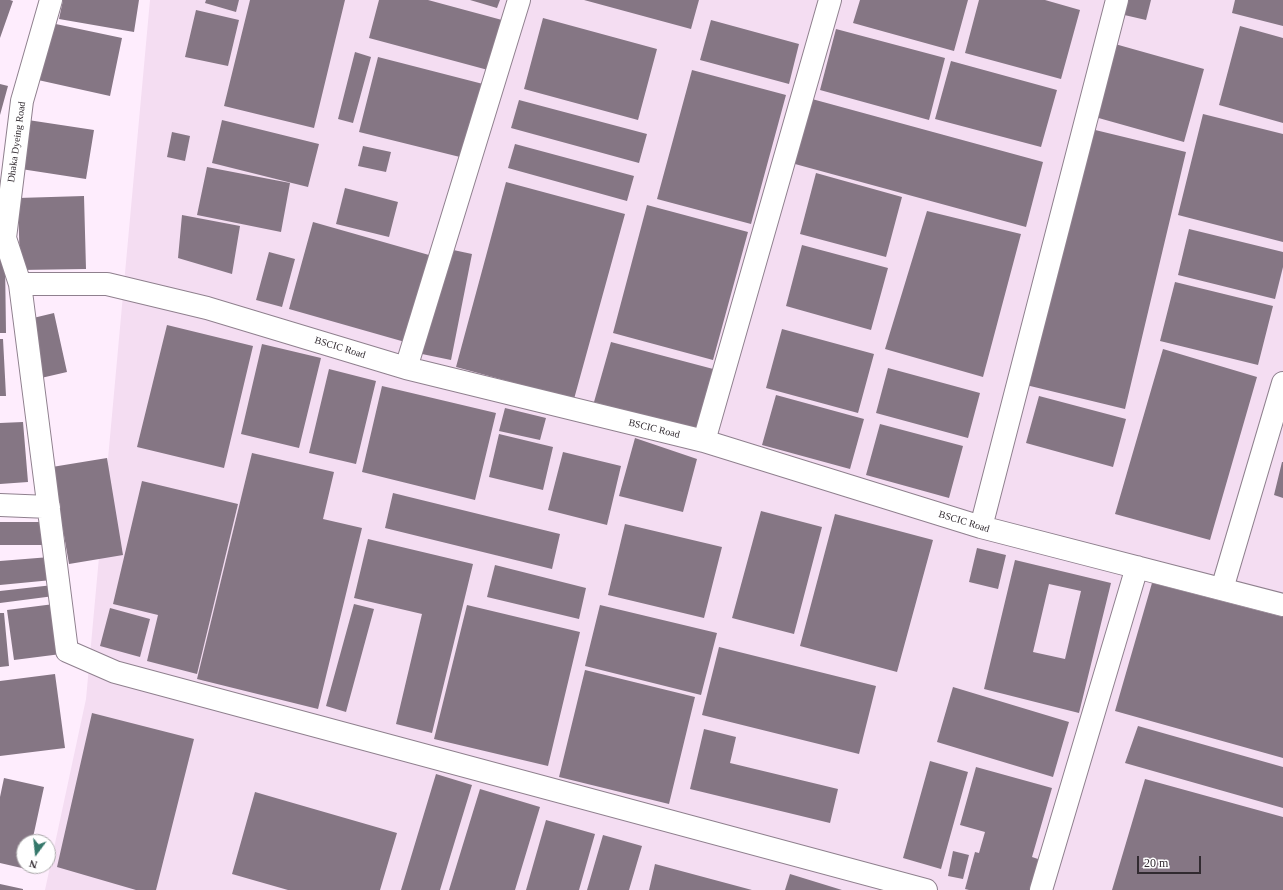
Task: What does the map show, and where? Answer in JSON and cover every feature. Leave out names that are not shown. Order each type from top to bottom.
[{"type":"street","name":"Dhaka Dyeing Road","points":[[51,0],[22,101],[2,238],[20,284],[67,651],[115,672],[926,890]]},
{"type":"street","points":[[406,368],[519,0]]},
{"type":"street","points":[[704,441],[830,0]]},
{"type":"street","points":[[981,527],[1117,0]]},
{"type":"street","name":"BSCIC Road","points":[[20,284],[107,284],[207,308],[406,368],[704,441],[981,527],[1283,605]]},
{"type":"street","points":[[1222,589],[1283,383]]},
{"type":"street","points":[[0,505],[49,507]]},
{"type":"street","points":[[1041,890],[1137,568]]},
{"type":"shaded area","points":[[150,0],[1283,0],[1283,890],[45,890],[48,874],[56,874],[56,839],[86,699]]},
{"type":"building","points":[[0,0],[13,1],[0,38]]},
{"type":"building","points":[[63,0],[139,0],[134,32],[59,19]]},
{"type":"building","points":[[206,0],[239,0],[236,12],[205,3]]},
{"type":"building","points":[[250,0],[345,0],[314,128],[224,106]]},
{"type":"building","points":[[379,0],[428,0],[502,20],[488,70],[369,38]]},
{"type":"building","points":[[470,0],[500,0],[497,8]]},
{"type":"building","points":[[584,0],[699,0],[691,29]]},
{"type":"building","points":[[860,0],[968,0],[954,51],[853,23]]},
{"type":"building","points":[[979,0],[1045,0],[1080,10],[1061,79],[965,53]]},
{"type":"building","points":[[1123,0],[1151,0],[1146,20],[1120,14]]},
{"type":"building","points":[[1235,0],[1283,0],[1283,26],[1232,13]]},
{"type":"building","points":[[196,10],[239,20],[228,66],[185,57]]},
{"type":"building","points":[[543,18],[657,49],[638,120],[524,89]]},
{"type":"building","points":[[711,20],[799,44],[789,84],[700,60]]},
{"type":"building","points":[[51,23],[122,38],[110,96],[38,80]]},
{"type":"building","points":[[1240,26],[1283,38],[1283,123],[1219,105]]},
{"type":"building","points":[[836,29],[945,58],[929,120],[820,90]]},
{"type":"building","points":[[1115,44],[1204,69],[1184,142],[1095,117]]},
{"type":"building","points":[[355,52],[371,57],[353,123],[338,119]]},
{"type":"building","points":[[378,57],[483,84],[464,158],[359,132]]},
{"type":"building","points":[[951,61],[1057,90],[1041,147],[935,119]]},
{"type":"building","points":[[692,70],[786,95],[751,224],[657,199]]},
{"type":"building","points":[[0,84],[8,86],[0,115]]},
{"type":"building","points":[[812,99],[1043,162],[1026,227],[795,164]]},
{"type":"building","points":[[519,100],[647,134],[639,163],[511,128]]},
{"type":"building","points":[[1203,114],[1283,134],[1283,242],[1178,215]]},
{"type":"building","points":[[28,120],[94,130],[86,179],[21,169]]},
{"type":"building","points":[[222,120],[319,144],[308,187],[212,163]]},
{"type":"building","points":[[1087,128],[1186,152],[1125,409],[1026,385]]},
{"type":"building","points":[[172,132],[190,136],[185,161],[167,157]]},
{"type":"building","points":[[515,144],[634,176],[627,201],[508,168]]},
{"type":"building","points":[[363,146],[391,152],[386,172],[358,166]]},
{"type":"building","points":[[207,167],[290,183],[281,232],[197,215]]},
{"type":"building","points":[[816,173],[902,197],[886,257],[800,234]]},
{"type":"building","points":[[506,182],[625,214],[574,399],[456,367]]},
{"type":"building","points":[[345,188],[398,202],[389,237],[336,224]]},
{"type":"building","points":[[84,196],[86,269],[20,270],[18,198]]},
{"type":"building","points":[[647,205],[748,232],[713,360],[613,333]]},
{"type":"building","points":[[927,211],[1021,234],[983,377],[885,349]]},
{"type":"building","points":[[182,215],[240,226],[232,274],[178,258]]},
{"type":"building","points":[[313,222],[429,255],[405,342],[289,309]]},
{"type":"building","points":[[1189,229],[1283,252],[1283,267],[1275,299],[1178,275]]},
{"type":"building","points":[[802,245],[888,268],[871,330],[786,306]]},
{"type":"building","points":[[444,248],[472,254],[451,360],[422,354]]},
{"type":"building","points":[[269,252],[295,259],[282,307],[256,300]]},
{"type":"building","points":[[0,261],[5,261],[6,333],[0,333]]},
{"type":"building","points":[[1175,282],[1273,306],[1258,365],[1160,341]]},
{"type":"building","points":[[54,313],[67,372],[41,378],[29,319]]},
{"type":"building","points":[[167,325],[253,346],[224,468],[137,447]]},
{"type":"building","points":[[782,329],[874,354],[858,413],[766,388]]},
{"type":"building","points":[[0,339],[3,339],[6,396],[0,396]]},
{"type":"building","points":[[611,342],[717,370],[701,431],[594,402]]},
{"type":"building","points":[[262,344],[321,358],[299,448],[241,434]]},
{"type":"building","points":[[1163,349],[1257,377],[1210,540],[1115,514]]},
{"type":"building","points":[[888,368],[980,393],[968,438],[876,413]]},
{"type":"building","points":[[329,369],[376,381],[356,464],[309,453]]},
{"type":"building","points":[[382,386],[496,413],[475,500],[362,472]]},
{"type":"building","points":[[776,395],[864,419],[850,469],[762,445]]},
{"type":"building","points":[[1039,396],[1126,419],[1113,467],[1026,443]]},
{"type":"building","points":[[505,408],[546,418],[540,440],[499,431]]},
{"type":"building","points":[[23,422],[28,482],[0,484],[0,423]]},
{"type":"building","points":[[880,424],[963,446],[949,498],[866,475]]},
{"type":"building","points":[[499,434],[553,447],[543,490],[489,477]]},
{"type":"building","points":[[635,438],[697,459],[683,512],[619,496]]},
{"type":"building","points":[[563,452],[621,466],[607,525],[548,510]]},
{"type":"building","points":[[252,453],[334,472],[323,519],[362,528],[318,709],[197,679]]},
{"type":"building","points":[[107,458],[123,555],[69,564],[52,467]]},
{"type":"building","points":[[1283,462],[1283,498],[1274,495]]},
{"type":"building","points":[[142,481],[238,504],[197,674],[147,661],[158,615],[113,604]]},
{"type":"building","points":[[393,493],[560,534],[552,569],[385,528]]},
{"type":"building","points":[[761,511],[822,527],[794,634],[732,618]]},
{"type":"building","points":[[835,514],[933,540],[897,672],[800,646]]},
{"type":"building","points":[[0,522],[43,522],[43,545],[0,545]]},
{"type":"building","points":[[625,524],[722,547],[704,618],[608,595]]},
{"type":"building","points":[[368,539],[473,564],[432,733],[396,724],[422,614],[354,598]]},
{"type":"building","points":[[977,548],[1006,555],[998,589],[969,582]]},
{"type":"building","points":[[50,557],[52,580],[0,585],[0,561]]},
{"type":"building","points":[[1015,560],[1111,583],[1079,713],[984,689]],"holes":[[[1049,584],[1081,591],[1065,659],[1033,652]]]},
{"type":"building","points":[[495,565],[586,588],[579,619],[487,597]]},
{"type":"building","points":[[1152,583],[1283,617],[1283,758],[1115,711]]},
{"type":"building","points":[[53,585],[54,596],[0,603],[0,591]]},
{"type":"building","points":[[54,604],[61,654],[14,660],[7,610]]},
{"type":"building","points":[[354,604],[374,609],[346,712],[326,706]]},
{"type":"building","points":[[467,605],[580,632],[548,766],[434,739]]},
{"type":"building","points":[[600,605],[717,633],[701,695],[585,666]]},
{"type":"building","points":[[110,608],[150,619],[140,657],[100,646]]},
{"type":"building","points":[[0,613],[4,613],[9,666],[0,667]]},
{"type":"building","points":[[719,647],[876,686],[859,754],[702,715]]},
{"type":"building","points":[[585,670],[695,697],[669,804],[559,777]]},
{"type":"building","points":[[55,674],[65,748],[0,756],[0,681]]},
{"type":"building","points":[[953,687],[1069,722],[1053,777],[937,742]]},
{"type":"building","points":[[92,713],[194,739],[156,890],[136,890],[57,867]]},
{"type":"building","points":[[1138,726],[1283,767],[1283,808],[1125,763]]},
{"type":"building","points":[[704,729],[736,737],[730,763],[838,789],[830,823],[690,789]]},
{"type":"building","points":[[930,761],[968,772],[941,869],[903,858]]},
{"type":"building","points":[[976,767],[1052,788],[1032,857],[1044,861],[1036,890],[965,889],[975,852],[979,853],[985,832],[960,825]]},
{"type":"building","points":[[436,774],[472,785],[440,890],[401,890]]},
{"type":"building","points":[[4,778],[44,787],[34,834],[16,834],[16,867],[0,863],[0,797]]},
{"type":"building","points":[[1145,779],[1283,817],[1283,890],[1112,890]]},
{"type":"building","points":[[480,789],[540,807],[515,890],[449,890]]},
{"type":"building","points":[[255,792],[397,833],[380,890],[288,890],[232,874]]},
{"type":"building","points":[[546,820],[595,834],[579,890],[526,890]]},
{"type":"building","points":[[603,835],[642,846],[629,890],[587,890]]},
{"type":"building","points":[[953,851],[969,855],[963,879],[948,876]]},
{"type":"building","points":[[655,864],[752,890],[649,890]]},
{"type":"building","points":[[790,874],[842,890],[785,890]]},
{"type":"building","points":[[0,884],[23,889],[23,890],[0,890]]}]
